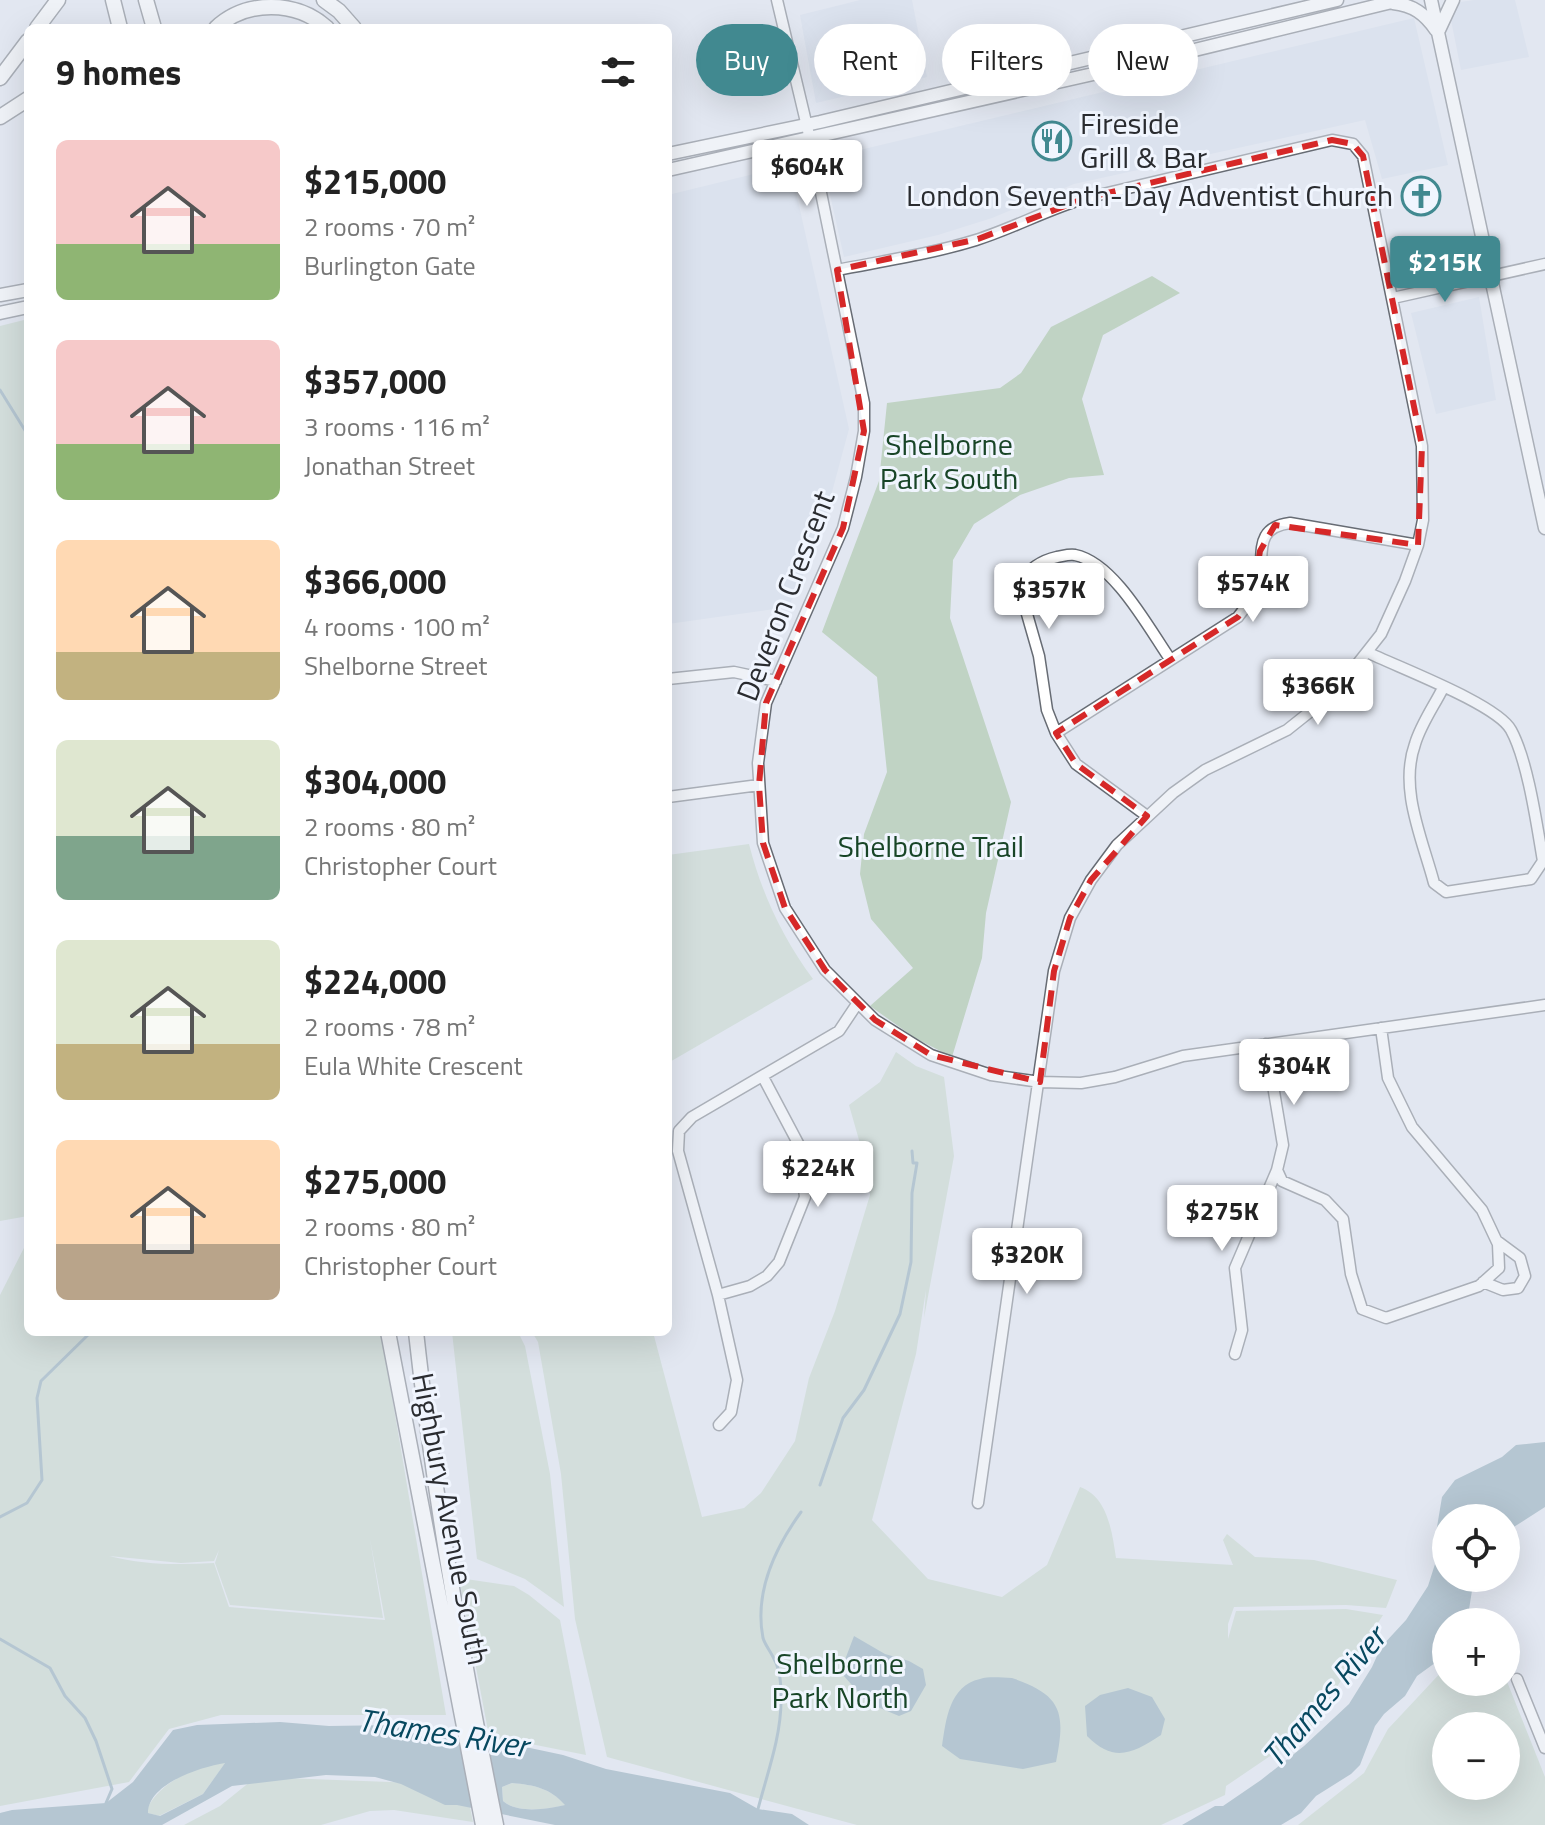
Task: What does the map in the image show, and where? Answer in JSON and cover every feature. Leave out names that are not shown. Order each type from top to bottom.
[{"type":"highway","points":[[40,24],[58,0]]},
{"type":"highway","points":[[113,0],[119,24]]},
{"type":"highway","points":[[146,0],[153,24]]},
{"type":"highway","points":[[324,0],[350,24]]},
{"type":"highway","points":[[220,24],[229,15],[249,5],[272,3],[295,6],[322,24]]},
{"type":"highway","points":[[0,78],[24,46]]},
{"type":"highway","points":[[0,117],[24,102]]},
{"type":"highway","name":"Highbury Avenue South","points":[[389,1336],[467,1714]]},
{"type":"highway","name":"Highbury Avenue South","points":[[416,1336],[467,1714]]},
{"type":"highway","points":[[467,1714],[483,1825]]},
{"type":"highway","points":[[467,1714],[496,1825]]},
{"type":"main road","points":[[672,153],[1337,0]]},
{"type":"main road","points":[[672,169],[1400,0]]},
{"type":"main road","points":[[1431,0],[1545,528]]},
{"type":"main road","points":[[1438,33],[1453,0]]},
{"type":"main road","points":[[1383,4],[1409,6],[1430,21],[1438,33]]},
{"type":"main road","points":[[0,295],[24,291]]},
{"type":"main road","points":[[0,313],[24,308]]},
{"type":"street","name":"Deveron Crescent","points":[[777,0],[810,139],[864,403],[864,431],[843,528],[766,703],[758,763],[763,843],[785,908],[825,970],[875,1020],[931,1055],[991,1075],[1040,1082],[1081,1083],[1115,1077],[1183,1056],[1545,1005]]},
{"type":"street","points":[[837,270],[950,247],[1086,198],[1332,140],[1353,144],[1363,156],[1422,446],[1423,520],[1418,545],[1381,634],[1336,691],[1287,730],[1205,770],[1165,799],[1117,845],[1091,880],[1070,918],[1054,971],[978,1503]]},
{"type":"street","points":[[1393,298],[1545,264]]},
{"type":"street","points":[[1056,733],[1238,617],[1252,599],[1259,582],[1260,551],[1266,534],[1275,525],[1290,523],[1418,545]]},
{"type":"street","points":[[1147,816],[1076,764],[1056,733],[1047,710],[1039,656],[1019,586],[1027,572],[1049,559],[1073,554],[1094,562],[1130,600],[1170,659]]},
{"type":"street","points":[[1367,652],[1491,710],[1510,728],[1522,763],[1543,861],[1531,879],[1446,892],[1434,883],[1408,787],[1415,742],[1443,688]]},
{"type":"street","points":[[672,679],[734,672],[776,681]]},
{"type":"street","points":[[672,796],[759,785]]},
{"type":"street","points":[[719,1425],[731,1412],[737,1380],[718,1295],[678,1151],[679,1131],[692,1117],[839,1031],[857,1004]]},
{"type":"street","points":[[1277,1170],[1282,1181],[1325,1200],[1343,1219],[1351,1274],[1362,1309],[1386,1318],[1483,1282],[1499,1268],[1497,1240],[1482,1210],[1412,1127],[1388,1078],[1381,1028]]},
{"type":"street","points":[[1235,1354],[1242,1330],[1235,1268],[1277,1170],[1283,1145],[1266,1044]]},
{"type":"street","points":[[718,1295],[750,1286],[767,1276],[779,1262],[805,1197],[799,1145],[763,1077]]},
{"type":"street","points":[[1483,1282],[1503,1290],[1518,1288],[1525,1276],[1520,1258],[1497,1240]]},
{"type":"street","points":[[1520,1686],[1545,1748]]},
{"type":"highlighted area","points":[[1332,140],[1353,144],[1363,156],[1422,446],[1418,545],[1275,525],[1260,551],[1252,599],[1238,617],[1056,733],[1076,764],[1147,816],[1091,880],[1070,918],[1054,971],[1040,1082],[931,1055],[875,1020],[825,970],[785,908],[763,843],[759,785],[766,703],[843,528],[864,431],[837,270],[978,239],[1086,198]]},
{"type":"shaded area","points":[[860,0],[912,0],[917,24],[814,24],[814,92],[800,15]]},
{"type":"shaded area","points":[[1515,0],[1529,57],[1461,70],[1451,20],[1460,2]]},
{"type":"shaded area","points":[[1414,18],[1448,165],[1382,179],[1365,120],[1074,184],[992,218],[938,235],[844,257],[822,159],[1088,96],[1198,96],[1198,69]]},
{"type":"shaded area","points":[[815,96],[846,96],[816,103]]},
{"type":"shaded area","points":[[790,165],[849,429],[826,514],[788,607],[672,623],[672,194]]},
{"type":"shaded area","points":[[1479,297],[1496,400],[1436,414],[1411,313]]},
{"type":"shaded area","points":[[1545,1442],[1545,1507],[1520,1523],[1520,1504],[1441,1504],[1442,1497],[1455,1480],[1502,1457],[1516,1445]]},
{"type":"shaded area","points":[[1432,1573],[1432,1592],[1472,1592],[1469,1608],[1432,1608],[1432,1665],[1417,1676],[1405,1696],[1375,1726],[1360,1765],[1351,1774],[1316,1796],[1301,1813],[1281,1825],[1182,1825],[1215,1806],[1223,1806],[1261,1780],[1349,1704],[1381,1647],[1406,1620],[1428,1586]]},
{"type":"shaded area","points":[[854,1636],[885,1654],[923,1669],[926,1685],[911,1711],[899,1716],[868,1703],[843,1675],[843,1665]]},
{"type":"shaded area","points":[[984,1678],[1012,1678],[1041,1691],[1056,1708],[1060,1730],[1056,1762],[1023,1769],[960,1759],[942,1746],[951,1705],[962,1689]]},
{"type":"shaded area","points":[[1128,1688],[1152,1697],[1165,1719],[1161,1735],[1132,1751],[1115,1753],[1087,1736],[1085,1706],[1100,1695]]},
{"type":"shaded area","points":[[280,1722],[329,1726],[392,1725],[423,1737],[447,1737],[459,1743],[516,1745],[563,1755],[606,1769],[730,1793],[758,1809],[792,1814],[809,1825],[555,1825],[445,1805],[401,1784],[375,1777],[326,1775],[232,1786],[162,1825],[0,1825],[0,1813],[12,1810],[106,1803],[133,1782],[173,1730],[197,1725]],"holes":[[[225,1763],[203,1794],[160,1816],[148,1813],[150,1803],[166,1785],[202,1768]],[[512,1783],[541,1788],[565,1805],[516,1808],[503,1801],[502,1787]]]},
{"type":"green space","name":"Shelborne Trail","points":[[1152,276],[1180,293],[1103,335],[1082,399],[1104,475],[1069,478],[1020,495],[974,524],[953,560],[950,618],[1011,802],[986,913],[982,958],[952,1057],[915,1038],[870,1006],[913,968],[871,919],[860,874],[864,834],[887,772],[877,677],[822,632],[879,481],[887,403],[1000,388],[1021,373],[1051,327]]},
{"type":"green space","points":[[24,320],[24,1217],[0,1221],[0,326]]},
{"type":"green space","points":[[749,844],[774,914],[813,979],[672,1061],[672,854]]},
{"type":"green space","name":"Shelborne Park North","points":[[896,1052],[916,1066],[944,1077],[954,1156],[916,1354],[872,1520],[928,1579],[1002,1597],[1047,1565],[1080,1487],[1103,1507],[1116,1558],[1233,1565],[1223,1540],[1227,1534],[1255,1557],[1314,1560],[1397,1580],[1386,1608],[1346,1605],[1234,1607],[1228,1624],[1228,1639],[1236,1611],[1346,1609],[1383,1615],[1310,1729],[1226,1786],[1225,1795],[1161,1825],[857,1825],[607,1757],[575,1619],[561,1474],[534,1336],[654,1336],[702,1517],[744,1508],[761,1493],[795,1441],[809,1378],[835,1311],[870,1195],[865,1161],[849,1105],[880,1082]]},
{"type":"green space","points":[[24,1248],[24,1336],[382,1336],[446,1715],[221,1715],[169,1729],[129,1782],[0,1806],[0,1295]],"holes":[[[370,1539],[385,1620],[229,1607],[214,1563],[161,1564],[109,1556],[181,1563],[214,1561],[219,1550],[215,1563],[230,1605],[383,1618]]]},
{"type":"green space","points":[[452,1336],[520,1336],[525,1346],[550,1474],[564,1607],[525,1579],[477,1559]]},
{"type":"green space","points":[[459,1578],[514,1586],[560,1620],[586,1755],[531,1744],[490,1741]]},
{"type":"green space","points":[[1432,1682],[1432,1696],[1513,1696],[1519,1712],[1432,1712],[1432,1800],[1520,1800],[1520,1714],[1545,1777],[1545,1825],[1298,1825],[1364,1773],[1388,1729]]},
{"type":"green space","points":[[226,1762],[203,1794],[159,1816],[148,1813],[153,1799],[180,1776]]},
{"type":"green space","points":[[256,1777],[417,1783],[468,1797],[473,1822],[394,1810],[370,1811],[321,1825],[184,1825],[220,1806]]},
{"type":"green space","points":[[512,1783],[541,1788],[566,1805],[516,1808],[503,1801],[502,1787]]},
{"type":"waterway","points":[[0,390],[24,429]]},
{"type":"waterway","points":[[820,1485],[843,1418],[864,1390],[900,1314],[911,1262],[912,1193],[917,1163],[913,1163],[912,1151]]},
{"type":"waterway","points":[[0,1517],[27,1503],[42,1480],[37,1398],[41,1381],[87,1336]]},
{"type":"waterway","points":[[758,1809],[776,1742],[781,1701],[778,1669],[763,1638],[761,1604],[775,1556],[801,1512]]},
{"type":"waterway","points":[[0,1639],[50,1668],[65,1696],[85,1718],[112,1789],[106,1803]]},
{"type":"place","name":"Fireside Grill & Bar","points":[[1052,141]]},
{"type":"place","name":"London Seventh-Day Adventist Church","points":[[1421,196]]},
{"type":"park label","name":"Shelborne Park South","points":[[949,462]]},
{"type":"water label","name":"Thames River","points":[[1324,1697]]},
{"type":"water label","name":"Thames River","points":[[443,1733]]}]
